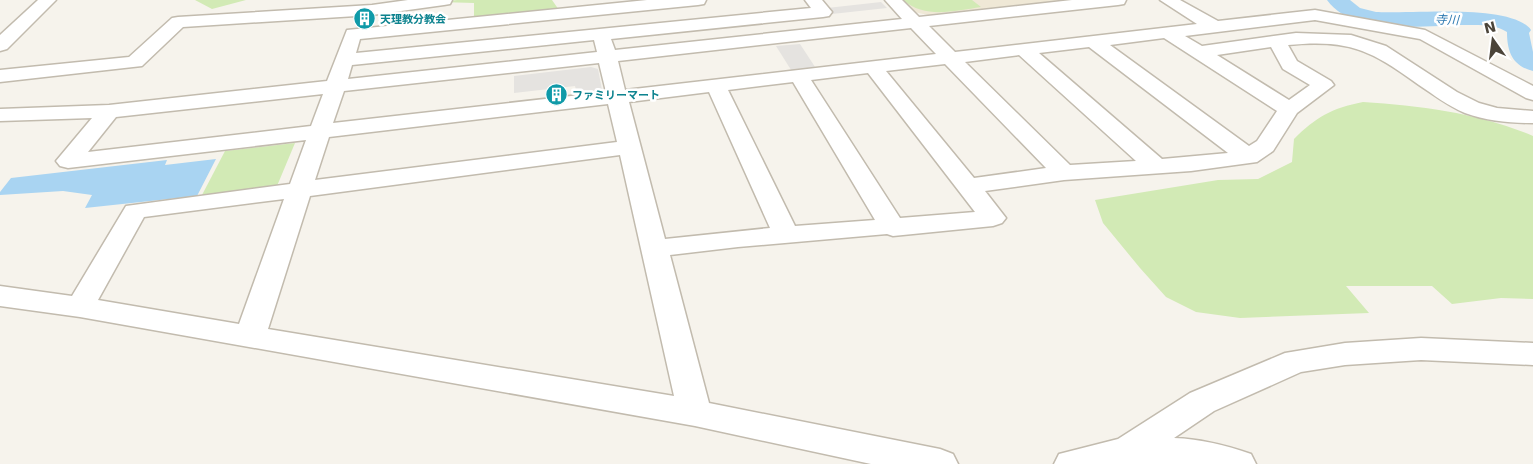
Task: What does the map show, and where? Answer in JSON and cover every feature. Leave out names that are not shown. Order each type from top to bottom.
[{"type":"street","points":[[0,45],[48,0]]},
{"type":"street","points":[[0,76],[134,62],[178,22],[232,17],[372,10],[444,0]]},
{"type":"street","points":[[250,337],[353,34],[565,7],[595,10],[698,0]]},
{"type":"street","points":[[0,115],[109,112],[336,87],[823,12],[813,0]]},
{"type":"street","points":[[893,0],[1064,173]]},
{"type":"street","points":[[344,60],[604,46],[916,23],[1118,0]]},
{"type":"street","points":[[1168,0],[1214,26]]},
{"type":"street","points":[[595,10],[695,413]]},
{"type":"street","points":[[109,112],[68,161],[1315,15],[1425,34],[1533,94]]},
{"type":"street","points":[[1168,32],[1289,109]]},
{"type":"street","points":[[1199,52],[1315,38],[1351,40],[1368,46],[1401,64],[1463,104],[1491,115],[1533,117]]},
{"type":"street","points":[[1093,41],[1250,156]]},
{"type":"street","points":[[968,186],[1064,173],[1157,167],[1250,156],[1265,146],[1289,109],[1324,84],[1290,65],[1277,42]]},
{"type":"street","points":[[1023,49],[1157,167]]},
{"type":"street","points":[[654,249],[728,238],[893,228],[993,218],[873,67]]},
{"type":"street","points":[[799,76],[893,228]]},
{"type":"street","points":[[716,86],[787,235]]},
{"type":"street","points":[[80,307],[135,212],[629,147]]},
{"type":"street","points":[[0,296],[80,307],[695,413],[940,464]]},
{"type":"street","points":[[1127,452],[1202,402],[1296,361],[1345,354],[1421,349],[1533,354]]},
{"type":"street","points":[[1072,464],[1127,452],[1197,453],[1238,464]]},
{"type":"shaded area","points":[[900,0],[1079,0],[933,16],[914,12]]},
{"type":"shaded area","points":[[881,2],[887,8],[832,14],[827,8]]},
{"type":"shaded area","points":[[800,44],[817,70],[793,73],[776,46]]},
{"type":"shaded area","points":[[591,67],[598,69],[603,95],[578,98],[575,86],[514,93],[514,76]]},
{"type":"green space","points":[[195,0],[246,0],[212,9]]},
{"type":"green space","points":[[457,0],[552,0],[559,10],[474,20],[474,3],[440,2]]},
{"type":"green space","points":[[903,0],[972,0],[981,7],[950,12],[930,12],[912,6]]},
{"type":"green space","points":[[1363,102],[1428,108],[1471,116],[1533,136],[1533,299],[1501,298],[1452,304],[1432,286],[1346,286],[1369,313],[1240,318],[1196,312],[1166,297],[1103,223],[1095,200],[1218,180],[1258,179],[1292,162],[1294,139],[1317,119],[1342,107]]},
{"type":"green space","points":[[295,143],[277,186],[202,195],[225,151]]},
{"type":"water","points":[[216,159],[197,196],[85,208],[92,195],[63,191],[0,195],[0,192],[11,178],[167,160],[165,165]]},
{"type":"waterway","name":"寺川","points":[[1337,0],[1353,12],[1375,18],[1402,20],[1460,18],[1507,22],[1520,30],[1518,32],[1520,53],[1533,64]]},
{"type":"place","name":"天理教分教会","points":[[364,19]]},
{"type":"place","name":"ファミリーマート","points":[[556,95]]}]
